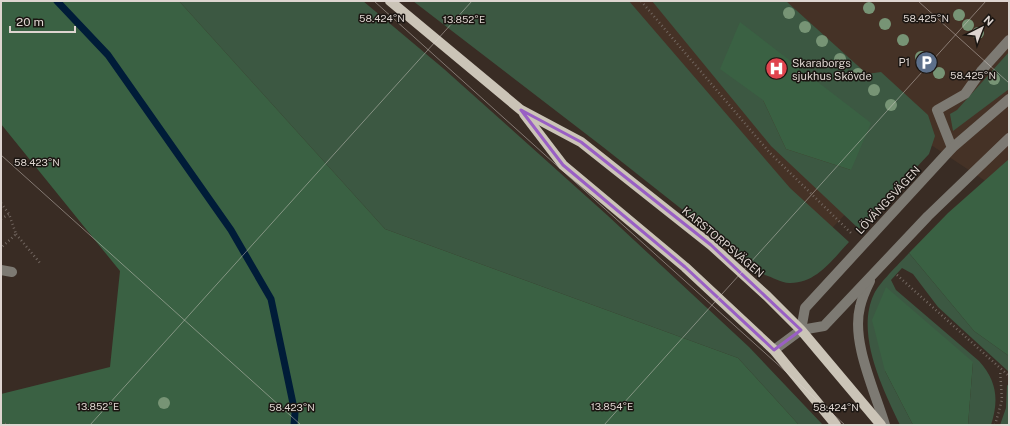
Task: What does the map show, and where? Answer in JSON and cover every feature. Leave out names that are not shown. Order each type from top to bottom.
[{"type":"main road","name":"KARSTORPSVÄGEN","points":[[390,1],[521,110],[581,142],[711,245],[767,296],[800,330],[881,425]]},
{"type":"main road","name":"KARSTORPSVÄGEN","points":[[521,110],[563,165],[685,268],[774,350],[836,425]]},
{"type":"street","points":[[952,148],[937,110],[965,94],[982,70],[1009,40]]},
{"type":"street","name":"LÖVÄNGSVÄGEN","points":[[800,330],[805,308],[952,148],[1009,99]]},
{"type":"street","points":[[774,350],[800,330],[824,326],[928,216],[1009,138]]},
{"type":"street","points":[[1,270],[12,272]]},
{"type":"street","points":[[872,275],[860,308],[859,335],[867,374],[885,425]]},
{"type":"path","points":[[641,1],[770,153],[851,233]]},
{"type":"path","points":[[1,203],[9,214],[16,234],[40,264]]},
{"type":"path","points":[[1,219],[9,214]]},
{"type":"path","points":[[1,248],[16,234]]},
{"type":"path","points":[[897,275],[1000,370],[1009,376]]},
{"type":"path","points":[[995,425],[1002,400],[1000,370]]},
{"type":"path","points":[[1,423],[10,425]]},
{"type":"highlighted area","points":[[521,110],[581,142],[711,245],[801,330],[774,350],[685,267],[563,165]]},
{"type":"shaded area","name":"Skaraborgs sjukhus Skövde","points":[[459,1],[1009,1],[1009,165],[987,182],[919,137],[792,270]]},
{"type":"green space","points":[[1,1],[179,1],[385,229],[738,358],[799,425],[1,425],[1,394],[110,367],[120,271],[1,124]]},
{"type":"green space","points":[[179,1],[363,1],[444,69],[607,215],[749,347],[823,425],[799,425],[738,358],[385,229]]},
{"type":"green space","points":[[413,1],[629,1],[790,188],[849,242],[830,263],[816,275],[808,279],[799,282],[786,283],[765,275],[603,147]]},
{"type":"green space","points":[[652,1],[786,1],[867,74],[881,72],[928,115],[935,136],[929,154],[859,229],[771,146]],"holes":[[[763,100],[851,170],[786,149]]]},
{"type":"green space","points":[[740,22],[871,123],[851,170],[786,149],[763,100],[720,69]]},
{"type":"green space","points":[[1009,52],[1009,89],[953,131],[950,114],[957,110]]},
{"type":"green space","points":[[1009,159],[1009,356],[974,331],[909,253],[948,213]]},
{"type":"green space","points":[[909,253],[974,331],[1009,356],[1009,372],[938,307],[913,274],[902,268],[891,280],[896,290],[979,361],[985,368],[990,376],[995,391],[994,416],[991,425],[968,425],[973,362],[885,371],[913,425],[900,425],[879,378],[869,344],[868,326],[869,310],[874,294],[885,279]]},
{"type":"green space","points":[[886,287],[973,362],[968,425],[913,425],[885,371],[872,320]]},
{"type":"green space","points":[[1007,385],[1009,386],[1009,425],[1000,425],[1006,408]]},
{"type":"waterway","points":[[57,1],[108,55],[231,230],[271,299],[295,413],[294,425]]},
{"type":"place","name":"P1","points":[[926,62]]},
{"type":"place","name":"Skaraborgs sjukhus Skövde","points":[[776,69]]}]
